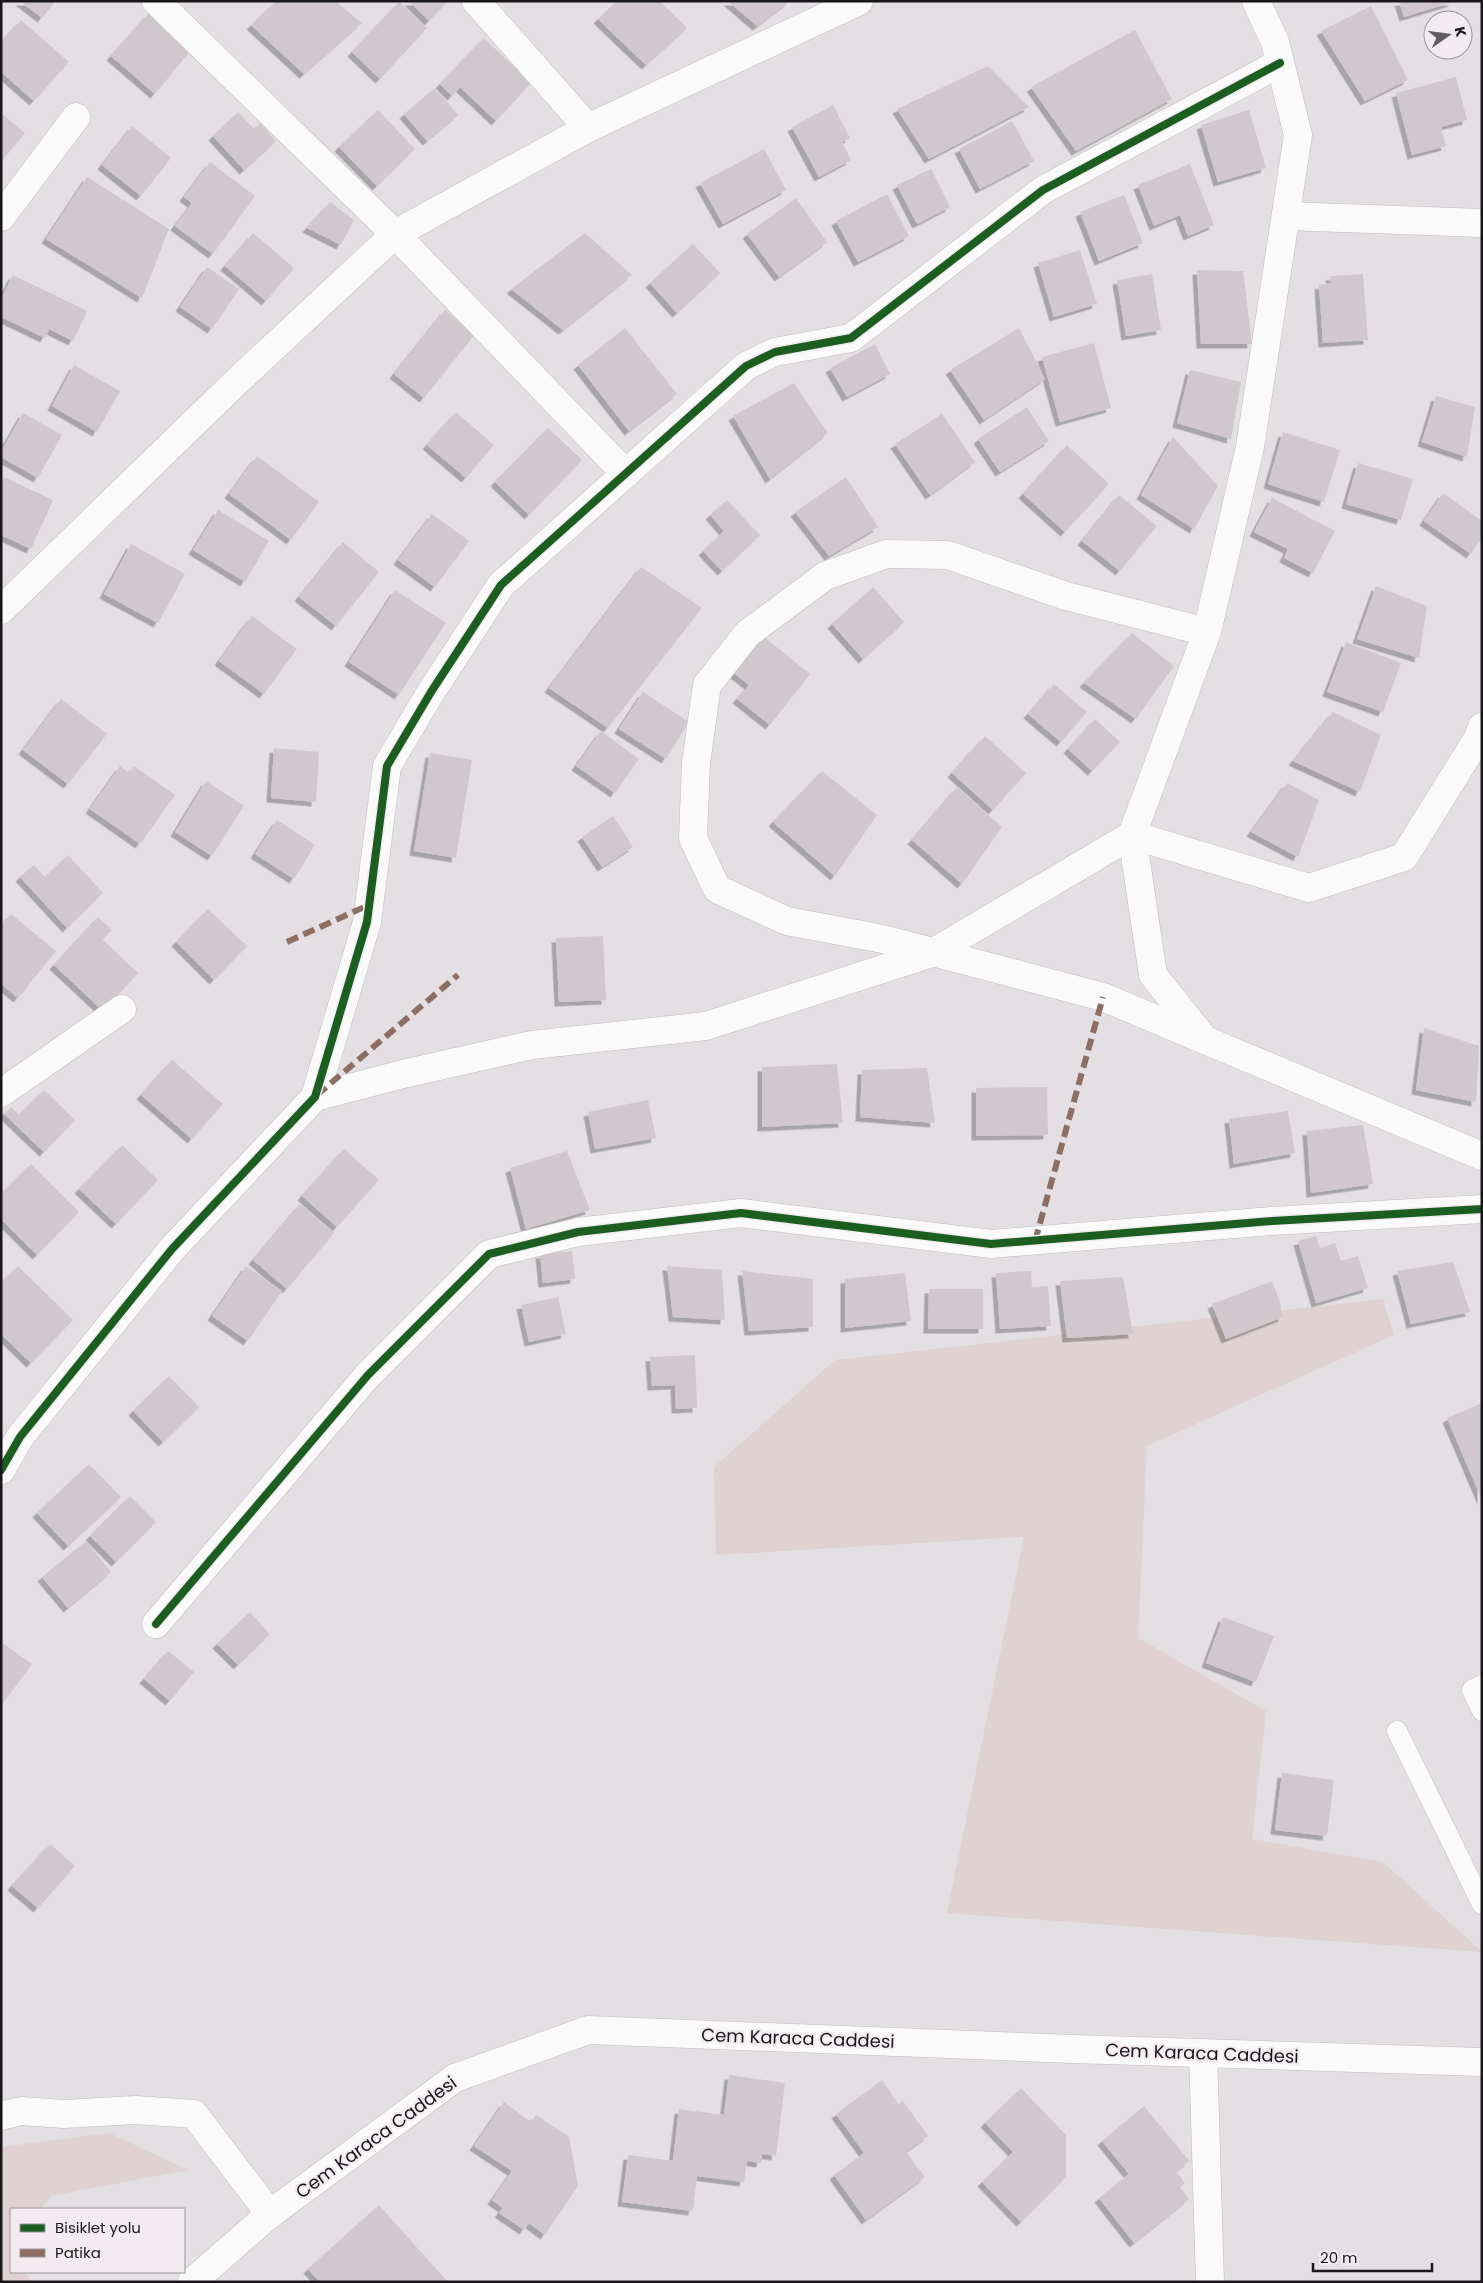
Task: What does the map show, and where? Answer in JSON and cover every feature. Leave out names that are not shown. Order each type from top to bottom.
[{"type":"street","points":[[156,1],[395,234],[626,474]]},
{"type":"street","points":[[476,1],[588,128]]},
{"type":"street","points":[[1,610],[234,384],[395,234],[588,128],[859,1]]},
{"type":"street","points":[[1205,1040],[1152,975],[1132,834],[1207,632],[1250,447],[1286,216],[1298,135],[1275,42],[1256,1]]},
{"type":"street","points":[[1,1470],[20,1436],[172,1249],[315,1097],[367,922],[387,766],[431,692],[501,585],[746,366],[775,352],[851,338],[1043,190],[1280,63]]},
{"type":"street","points":[[1,217],[76,117]]},
{"type":"street","points":[[1286,216],[1482,223]]},
{"type":"street","points":[[1207,632],[1066,596],[948,555],[886,554],[825,576],[747,634],[707,685],[696,763],[693,838],[717,889],[786,921],[883,939],[1103,997],[1482,1156]]},
{"type":"street","points":[[315,1097],[403,1074],[532,1045],[706,1026],[932,953],[1132,834],[1308,888],[1404,856],[1478,738],[1482,727]]},
{"type":"street","points":[[1,1093],[122,1009]]},
{"type":"street","points":[[156,1624],[368,1375],[489,1254],[578,1232],[741,1213],[991,1244],[1272,1221],[1482,1209]]},
{"type":"street","name":"Cem Karaca Caddesi","points":[[192,2282],[270,2214],[455,2078],[588,2030],[1482,2062]]},
{"type":"street","points":[[1203,2053],[1210,2282]]},
{"type":"street","points":[[1,2116],[21,2111],[64,2114],[135,2110],[194,2114],[270,2214]]},
{"type":"lane","points":[[1482,1685],[1472,1690],[1482,1711]]},
{"type":"lane","points":[[1397,1731],[1482,1904]]},
{"type":"shaded area","points":[[1383,1299],[1394,1335],[1147,1446],[1138,1638],[1266,1711],[1252,1839],[1383,1862],[1482,1952],[947,1913],[1024,1537],[716,1555],[714,1467],[835,1360]]},
{"type":"shaded area","points":[[109,2133],[188,2170],[51,2196],[42,2208],[10,2208],[10,2273],[26,2273],[31,2282],[1,2282],[1,2147]]},
{"type":"building","points":[[20,1],[56,1],[42,18]]},
{"type":"building","points":[[276,1],[335,1],[362,23],[304,74],[251,25]]},
{"type":"building","points":[[409,1],[448,1],[429,21]]},
{"type":"building","points":[[617,1],[660,1],[687,28],[646,65],[598,19]]},
{"type":"building","points":[[728,1],[790,1],[757,26]]},
{"type":"building","points":[[1399,1],[1453,1],[1453,2],[1404,17]]},
{"type":"building","points":[[399,2],[427,28],[380,79],[352,52]]},
{"type":"building","points":[[1371,6],[1408,80],[1365,101],[1321,31]]},
{"type":"building","points":[[149,13],[191,50],[155,94],[111,56]]},
{"type":"building","points":[[21,20],[69,62],[34,101],[1,72],[1,43]]},
{"type":"building","points":[[1135,30],[1172,99],[1076,151],[1031,87]]},
{"type":"building","points":[[484,38],[531,83],[496,121],[460,87],[452,96],[440,84]]},
{"type":"building","points":[[988,66],[1029,107],[929,159],[897,109]]},
{"type":"building","points":[[1456,77],[1467,120],[1441,127],[1446,146],[1412,155],[1396,93]]},
{"type":"building","points":[[435,88],[458,115],[427,141],[404,114]]},
{"type":"building","points":[[833,105],[850,138],[842,142],[851,160],[819,177],[792,127]]},
{"type":"building","points":[[378,110],[415,149],[377,186],[339,147]]},
{"type":"building","points":[[1249,110],[1266,168],[1218,182],[1201,125]]},
{"type":"building","points":[[238,112],[254,129],[260,123],[276,141],[244,170],[213,136]]},
{"type":"building","points":[[1,113],[25,133],[1,162]]},
{"type":"building","points":[[1012,121],[1034,161],[980,189],[959,149]]},
{"type":"building","points":[[132,126],[171,158],[141,196],[102,165]]},
{"type":"building","points":[[764,149],[786,190],[723,224],[700,183]]},
{"type":"building","points":[[210,162],[255,196],[213,254],[175,226],[192,203],[184,197]]},
{"type":"building","points":[[1190,164],[1214,225],[1188,236],[1180,215],[1154,226],[1138,185]]},
{"type":"building","points":[[931,169],[950,207],[917,224],[897,185]]},
{"type":"building","points":[[87,177],[169,229],[142,298],[46,239]]},
{"type":"building","points":[[887,194],[909,236],[858,262],[836,221]]},
{"type":"building","points":[[1124,195],[1143,243],[1099,261],[1080,212]]},
{"type":"building","points":[[796,198],[827,242],[779,277],[747,234]]},
{"type":"building","points":[[330,202],[354,220],[341,245],[307,228]]},
{"type":"building","points":[[253,233],[294,268],[266,301],[225,266]]},
{"type":"building","points":[[585,233],[632,275],[563,330],[511,289]]},
{"type":"building","points":[[693,244],[720,273],[677,313],[650,283]]},
{"type":"building","points":[[1080,250],[1097,304],[1054,317],[1038,263]]},
{"type":"building","points":[[207,267],[239,289],[212,329],[180,307]]},
{"type":"building","points":[[1197,270],[1243,271],[1252,344],[1201,344]]},
{"type":"building","points":[[1152,274],[1161,330],[1126,336],[1117,280]]},
{"type":"building","points":[[1363,274],[1368,340],[1323,343],[1319,285],[1331,283],[1330,276]]},
{"type":"building","points":[[13,275],[87,311],[73,341],[49,329],[45,338],[1,317],[1,299]]},
{"type":"building","points":[[445,310],[475,334],[424,398],[394,374]]},
{"type":"building","points":[[625,328],[677,394],[629,431],[578,365]]},
{"type":"building","points":[[1019,328],[1045,379],[984,420],[950,370]]},
{"type":"building","points":[[1094,343],[1111,408],[1060,422],[1042,357]]},
{"type":"building","points":[[875,344],[890,374],[847,397],[830,368]]},
{"type":"building","points":[[74,365],[120,391],[97,432],[52,406]]},
{"type":"building","points":[[1190,370],[1241,382],[1231,439],[1177,423]]},
{"type":"building","points":[[794,383],[828,433],[770,479],[733,416]]},
{"type":"building","points":[[1436,396],[1475,407],[1467,457],[1422,442]]},
{"type":"building","points":[[1027,407],[1049,441],[1000,472],[978,439]]},
{"type":"building","points":[[456,412],[494,445],[466,478],[427,445]]},
{"type":"building","points":[[23,413],[62,435],[38,478],[1,457],[1,451]]},
{"type":"building","points":[[942,414],[975,462],[930,495],[895,444]]},
{"type":"building","points":[[548,428],[582,460],[529,515],[495,482]]},
{"type":"building","points":[[1283,432],[1340,450],[1324,502],[1268,484]]},
{"type":"building","points":[[1173,437],[1218,486],[1194,529],[1141,495]]},
{"type":"building","points":[[1067,445],[1109,484],[1065,532],[1023,494]]},
{"type":"building","points":[[257,456],[319,502],[291,540],[229,494]]},
{"type":"building","points":[[1358,463],[1413,479],[1401,520],[1346,504]]},
{"type":"building","points":[[4,477],[53,500],[31,549],[1,535],[1,483]]},
{"type":"building","points":[[846,477],[878,527],[829,556],[795,512]]},
{"type":"building","points":[[1443,493],[1482,521],[1482,538],[1471,554],[1424,521]]},
{"type":"building","points":[[1119,495],[1157,526],[1120,571],[1082,541]]},
{"type":"building","points":[[1272,498],[1335,531],[1313,573],[1284,558],[1288,549],[1254,532]]},
{"type":"building","points":[[727,500],[760,535],[722,571],[703,551],[724,531],[710,515]]},
{"type":"building","points":[[218,510],[269,541],[245,582],[193,550]]},
{"type":"building","points":[[432,514],[469,541],[435,587],[398,560]]},
{"type":"building","points":[[343,542],[379,572],[336,626],[299,597]]},
{"type":"building","points":[[131,544],[185,574],[158,623],[104,594]]},
{"type":"building","points":[[641,567],[702,608],[608,728],[549,688]]},
{"type":"building","points":[[1376,586],[1427,606],[1419,658],[1357,639]]},
{"type":"building","points":[[873,587],[904,622],[863,659],[832,624]]},
{"type":"building","points":[[395,590],[446,623],[399,695],[349,662]]},
{"type":"building","points":[[252,616],[297,649],[264,694],[219,661]]},
{"type":"building","points":[[1132,633],[1174,666],[1136,719],[1084,683]]},
{"type":"building","points":[[763,636],[810,674],[770,725],[737,699],[749,685],[734,673]]},
{"type":"building","points":[[1346,642],[1401,663],[1383,712],[1327,692]]},
{"type":"building","points":[[1054,684],[1087,712],[1061,742],[1028,714]]},
{"type":"building","points":[[643,692],[689,722],[666,759],[619,729]]},
{"type":"building","points":[[61,699],[107,734],[68,784],[23,750]]},
{"type":"building","points":[[1333,712],[1381,735],[1360,792],[1293,761]]},
{"type":"building","points":[[1095,719],[1120,742],[1092,771],[1068,749]]},
{"type":"building","points":[[601,731],[639,759],[615,793],[576,766]]},
{"type":"building","points":[[985,736],[1026,773],[993,810],[952,773]]},
{"type":"building","points":[[274,748],[319,752],[316,802],[271,798]]},
{"type":"building","points":[[430,753],[472,760],[456,858],[414,851]]},
{"type":"building","points":[[120,766],[129,773],[134,766],[175,795],[140,844],[90,809]]},
{"type":"building","points":[[822,771],[877,815],[835,876],[773,822]]},
{"type":"building","points":[[206,781],[244,806],[212,856],[175,832]]},
{"type":"building","points":[[1287,783],[1319,800],[1298,857],[1251,832]]},
{"type":"building","points":[[957,787],[1002,827],[962,884],[912,840]]},
{"type":"building","points":[[613,816],[633,847],[602,867],[582,837]]},
{"type":"building","points":[[277,820],[315,845],[294,879],[255,854]]},
{"type":"building","points":[[68,855],[103,893],[67,928],[20,877],[34,865],[45,877]]},
{"type":"building","points":[[208,909],[247,946],[214,980],[176,942]]},
{"type":"building","points":[[11,914],[56,951],[18,998],[1,984],[1,926]]},
{"type":"building","points":[[98,917],[112,930],[102,939],[138,973],[103,1011],[54,965]]},
{"type":"building","points":[[603,936],[606,1000],[559,1002],[556,938]]},
{"type":"building","points":[[1424,1028],[1479,1046],[1476,1102],[1416,1090]]},
{"type":"building","points":[[172,1060],[223,1104],[192,1139],[141,1095]]},
{"type":"building","points":[[837,1064],[843,1123],[762,1127],[762,1067]]},
{"type":"building","points":[[927,1068],[935,1123],[860,1117],[862,1070]]},
{"type":"building","points":[[1047,1087],[1048,1135],[976,1136],[976,1088]]},
{"type":"building","points":[[44,1090],[75,1120],[44,1152],[4,1114],[11,1107],[19,1115]]},
{"type":"building","points":[[648,1100],[656,1138],[595,1149],[588,1112]]},
{"type":"building","points":[[1288,1111],[1295,1153],[1234,1164],[1229,1119]]},
{"type":"building","points":[[1363,1125],[1373,1184],[1311,1193],[1307,1131]]},
{"type":"building","points":[[122,1145],[158,1180],[116,1224],[79,1189]]},
{"type":"building","points":[[344,1149],[379,1180],[337,1227],[302,1196]]},
{"type":"building","points":[[567,1151],[590,1210],[526,1229],[510,1168]]},
{"type":"building","points":[[31,1164],[79,1212],[37,1255],[1,1219],[1,1194]]},
{"type":"building","points":[[300,1204],[334,1233],[287,1289],[253,1260]]},
{"type":"building","points":[[1316,1236],[1320,1248],[1335,1243],[1341,1261],[1358,1256],[1368,1288],[1316,1303],[1298,1241]]},
{"type":"building","points":[[572,1251],[575,1279],[543,1283],[540,1254]]},
{"type":"building","points":[[1453,1262],[1470,1312],[1411,1324],[1397,1271]]},
{"type":"building","points":[[18,1266],[73,1320],[31,1363],[1,1334],[1,1283]]},
{"type":"building","points":[[246,1266],[282,1291],[248,1341],[212,1316]]},
{"type":"building","points":[[667,1266],[722,1270],[725,1320],[673,1317]]},
{"type":"building","points":[[742,1271],[813,1279],[813,1327],[749,1331]]},
{"type":"building","points":[[1031,1271],[1032,1287],[1048,1286],[1051,1326],[1000,1329],[996,1273]]},
{"type":"building","points":[[905,1273],[911,1321],[845,1328],[845,1279]]},
{"type":"building","points":[[1123,1277],[1133,1334],[1067,1338],[1060,1281]]},
{"type":"building","points":[[1272,1281],[1283,1317],[1226,1339],[1212,1304]]},
{"type":"building","points":[[929,1289],[983,1289],[983,1329],[928,1329]]},
{"type":"building","points":[[558,1297],[566,1334],[529,1342],[521,1305]]},
{"type":"building","points":[[695,1355],[697,1408],[676,1409],[675,1385],[652,1386],[650,1357]]},
{"type":"building","points":[[169,1376],[199,1407],[163,1442],[133,1411]]},
{"type":"building","points":[[1482,1403],[1482,1500],[1447,1418]]},
{"type":"building","points":[[89,1464],[121,1497],[68,1546],[37,1513]]},
{"type":"building","points":[[130,1496],[156,1522],[116,1562],[90,1536]]},
{"type":"building","points":[[86,1541],[111,1572],[68,1608],[42,1577]]},
{"type":"building","points":[[250,1612],[270,1634],[238,1665],[217,1644]]},
{"type":"building","points":[[1223,1617],[1274,1636],[1256,1682],[1206,1663]]},
{"type":"building","points":[[1,1642],[32,1664],[1,1706]]},
{"type":"building","points":[[168,1651],[194,1672],[170,1701],[144,1679]]},
{"type":"building","points":[[1282,1773],[1334,1780],[1327,1836],[1275,1830]]},
{"type":"building","points":[[50,1844],[75,1866],[38,1908],[12,1886]]},
{"type":"building","points":[[729,2075],[785,2083],[776,2156],[762,2154],[761,2163],[747,2161],[744,2182],[697,2176],[693,2211],[622,2202],[628,2155],[673,2161],[679,2109],[724,2115]]},
{"type":"building","points":[[882,2080],[898,2104],[903,2101],[928,2136],[906,2152],[925,2177],[866,2220],[834,2175],[864,2153],[836,2114]]},
{"type":"building","points":[[1021,2088],[1066,2135],[1066,2177],[1021,2222],[982,2182],[1013,2152],[985,2123]]},
{"type":"building","points":[[504,2102],[531,2122],[536,2115],[569,2137],[578,2186],[545,2235],[529,2223],[524,2230],[499,2213],[503,2208],[492,2200],[512,2171],[474,2146]]},
{"type":"building","points":[[1144,2106],[1189,2161],[1176,2171],[1185,2183],[1180,2187],[1189,2199],[1134,2243],[1099,2198],[1129,2174],[1102,2141]]},
{"type":"building","points":[[379,2205],[448,2282],[320,2282],[308,2269]]},
{"type":"marked path","points":[[287,942],[371,904]]},
{"type":"marked path","points":[[317,1095],[458,975]]},
{"type":"marked path","points":[[1035,1241],[1103,997]]},
{"type":"cycle path","points":[[1,1470],[20,1437],[172,1249],[315,1097],[367,922],[387,766],[431,692],[501,585],[746,366],[775,352],[851,338],[1043,190],[1280,63]]},
{"type":"cycle path","points":[[156,1624],[368,1375],[489,1254],[578,1232],[741,1213],[991,1244],[1272,1221],[1482,1209]]}]
